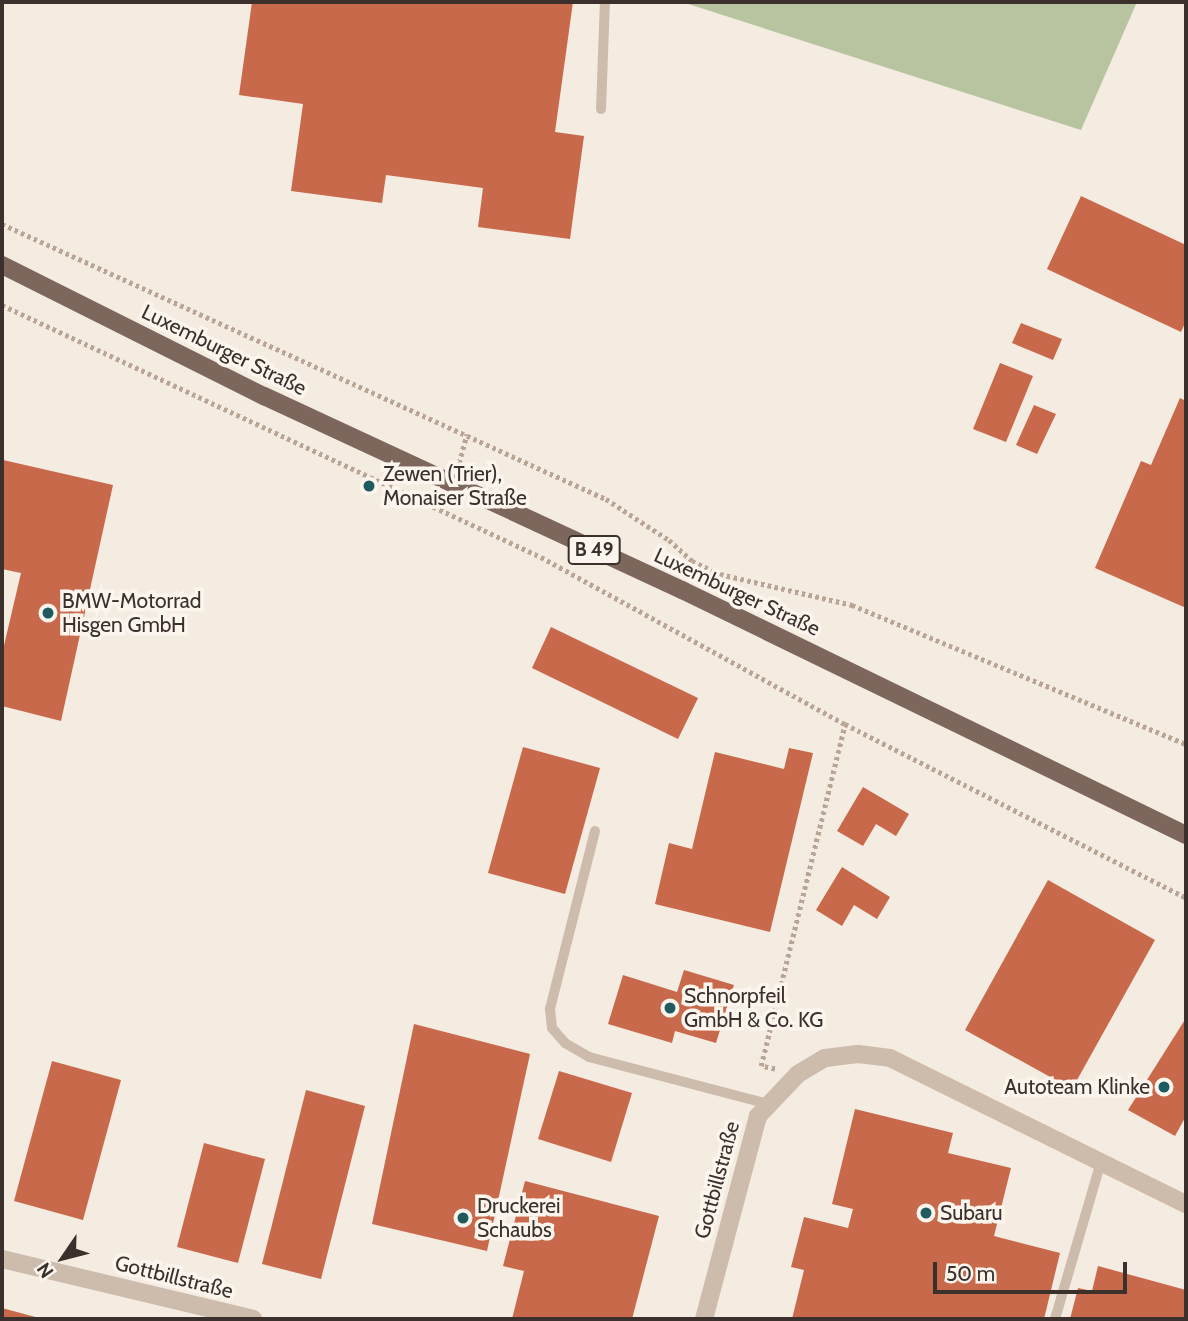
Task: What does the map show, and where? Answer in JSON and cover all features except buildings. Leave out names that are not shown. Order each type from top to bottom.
[{"type":"main road","name":"Luxemburger Straße","points":[[2,265],[264,396],[682,590],[1186,835]]},
{"type":"street","name":"Gottbillstraße","points":[[704,1319],[747,1147],[758,1116],[798,1074],[825,1058],[858,1054],[890,1058],[1186,1204]]},
{"type":"street","name":"Gottbillstraße","points":[[2,1259],[253,1319]]},
{"type":"lane","points":[[601,109],[605,2]]},
{"type":"lane","points":[[595,831],[550,1009],[552,1028],[565,1043],[589,1057],[768,1104]]},
{"type":"lane","points":[[1055,1319],[1101,1162]]},
{"type":"path","points":[[2,224],[606,499],[669,540],[692,561],[720,574],[852,605],[1186,744]]},
{"type":"path","points":[[2,304],[541,557],[845,724],[1186,898]]},
{"type":"path","points":[[454,483],[467,434]]},
{"type":"path","points":[[682,590],[692,561]]},
{"type":"path","points":[[798,1074],[761,1066],[845,724]]},
{"type":"green space","points":[[682,2],[1137,2],[1081,130]]},
{"type":"place","name":"Zewen (Trier), Monaiser Straße","points":[[369,486]]},
{"type":"place","name":"BMW-Motorrad Hisgen GmbH","points":[[48,613]]},
{"type":"place","name":"Schnorpfeil GmbH & Co. KG","points":[[670,1008]]},
{"type":"place","name":"Autoteam Klinke","points":[[1164,1087]]},
{"type":"place","name":"Subaru","points":[[926,1213]]},
{"type":"place","name":"Druckerei Schaubs","points":[[463,1218]]}]
